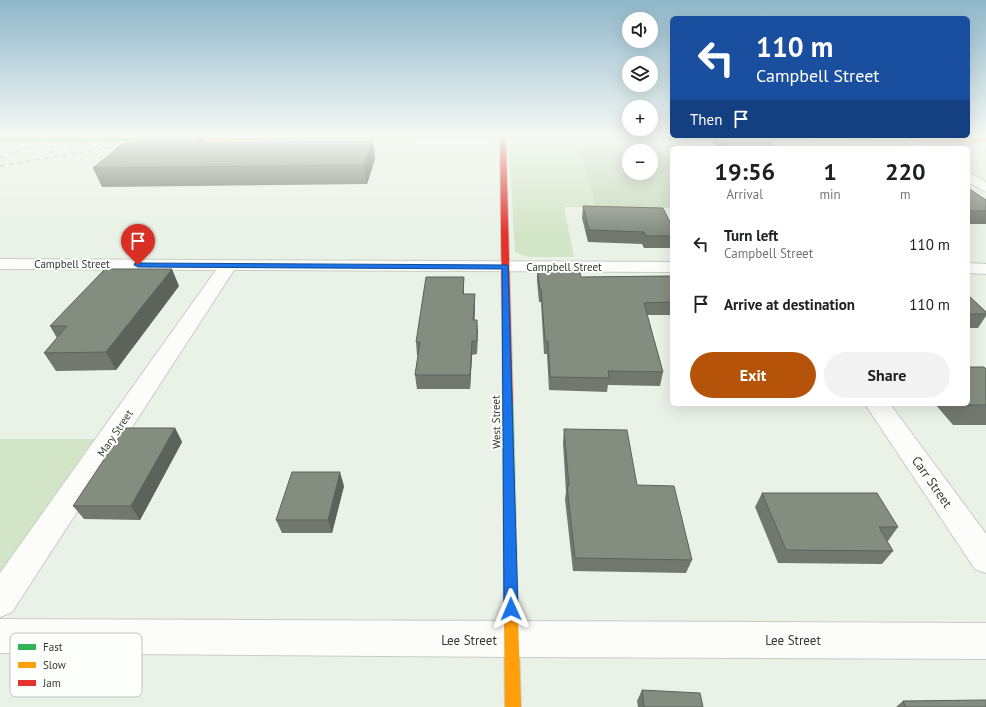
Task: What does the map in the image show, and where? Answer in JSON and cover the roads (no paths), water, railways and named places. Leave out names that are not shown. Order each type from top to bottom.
[{"type":"main road","name":"West Street","points":[[504,168],[513,707]]},
{"type":"street","points":[[970,177],[986,188]]},
{"type":"street","name":"Campbell Street","points":[[0,264],[670,267]]},
{"type":"street","name":"Mary Street","points":[[0,601],[229,265]]},
{"type":"street","points":[[970,268],[986,268]]},
{"type":"street","name":"Carr Street","points":[[878,406],[986,559]]},
{"type":"street","name":"Lee Street","points":[[0,636],[10,636]]},
{"type":"street","name":"Lee Street","points":[[142,637],[986,641]]}]
